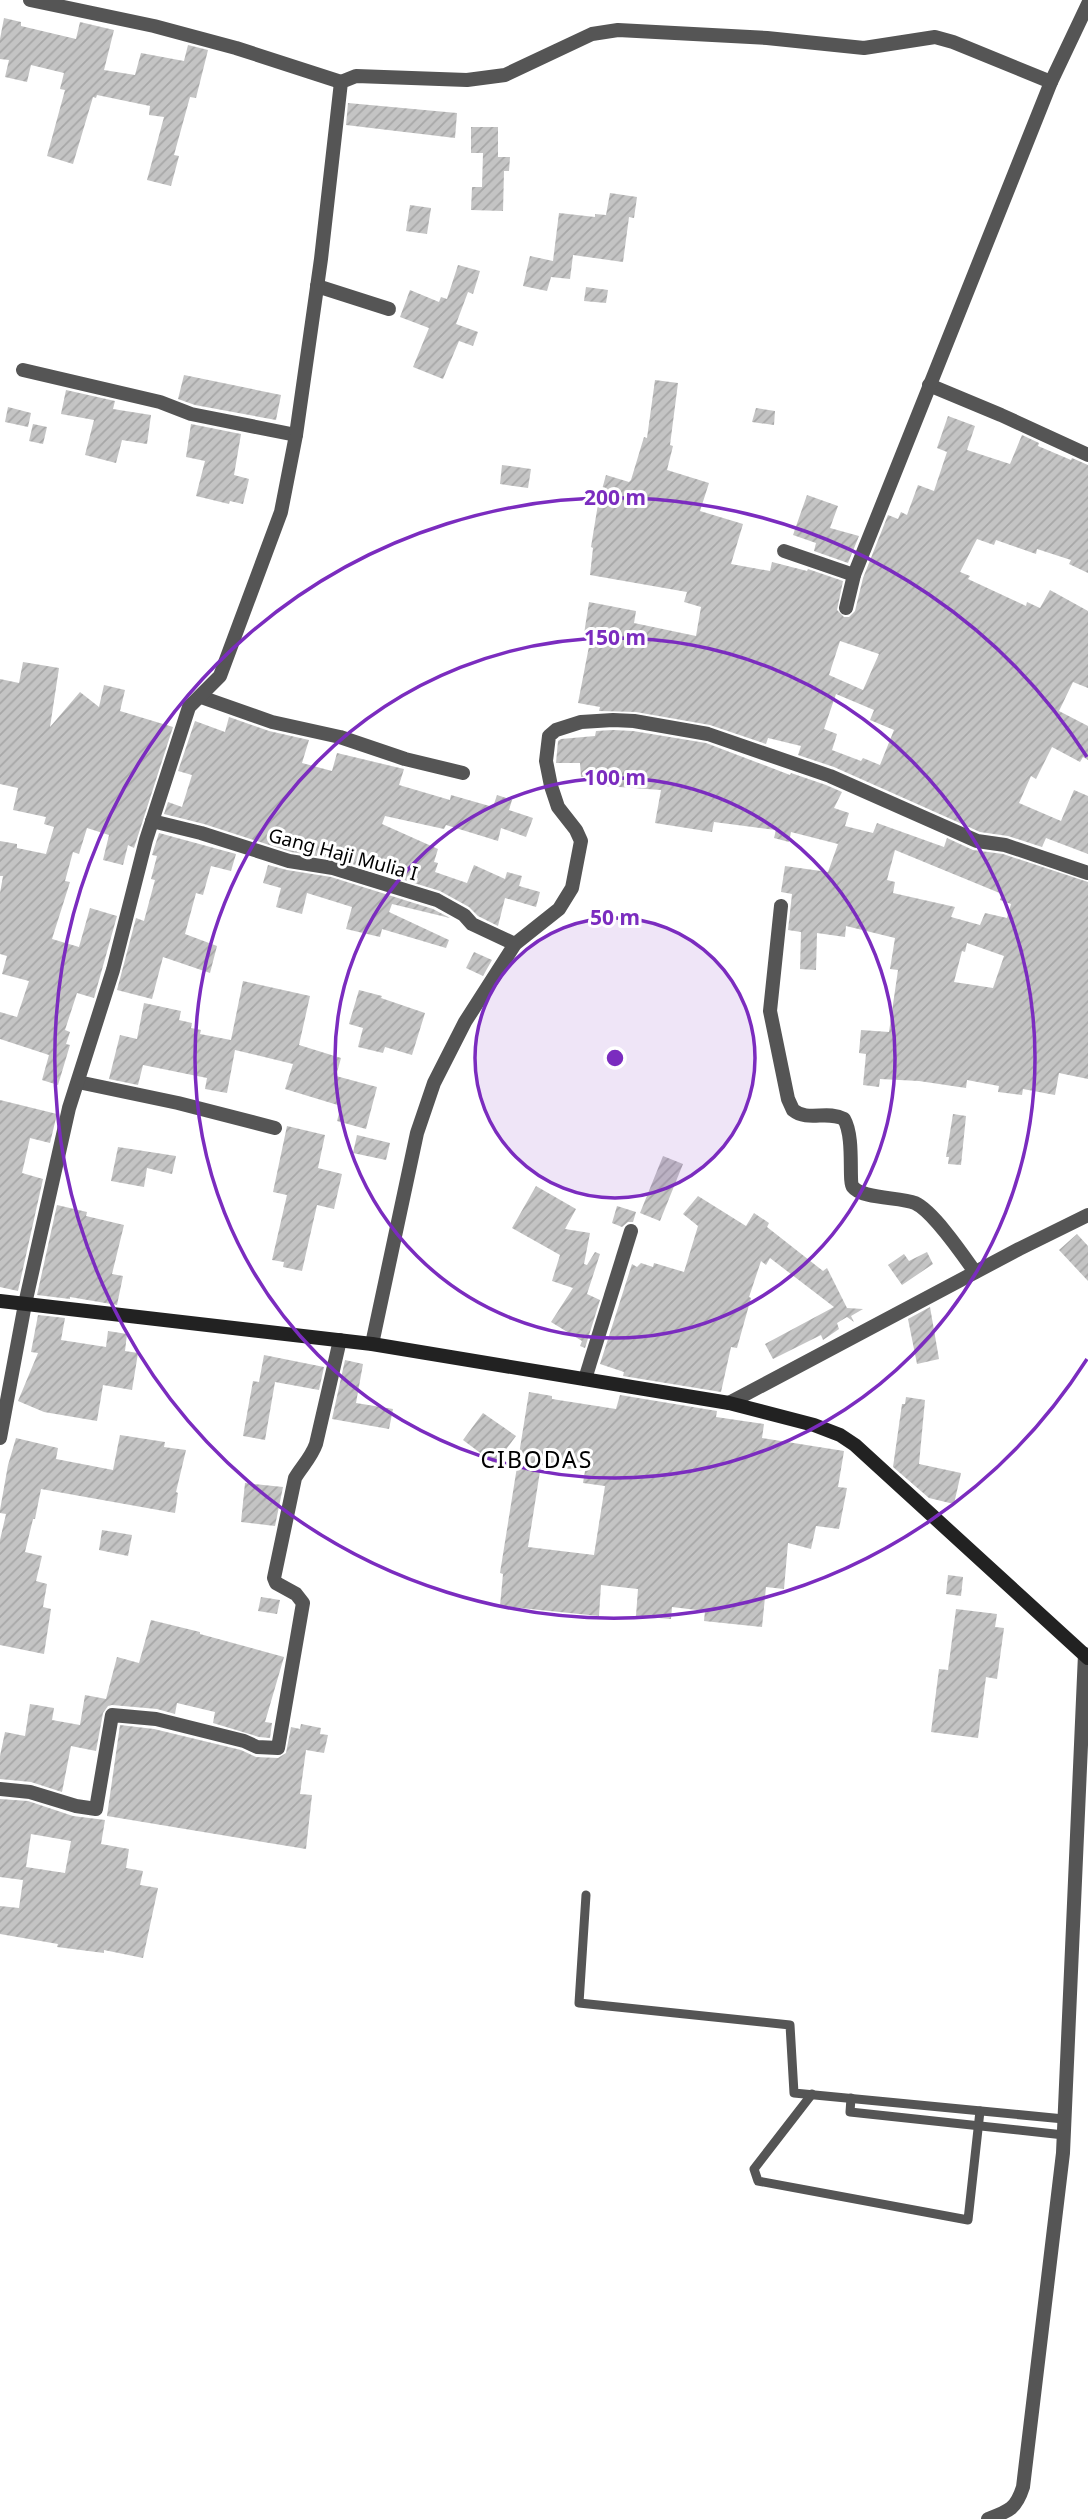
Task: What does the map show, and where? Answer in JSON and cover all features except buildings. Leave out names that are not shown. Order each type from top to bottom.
[{"type":"main road","points":[[0,1301],[372,1344],[729,1403],[814,1425],[840,1435],[855,1445],[1087,1656]]},
{"type":"street","points":[[30,0],[154,26],[236,48],[341,82],[356,76],[467,80],[505,75],[592,34],[618,30],[767,38],[864,48],[935,37],[954,42],[1051,82]]},
{"type":"street","points":[[846,608],[854,575],[929,385],[1051,82],[1088,4]]},
{"type":"street","points":[[0,1438],[50,1186],[78,1082],[113,970],[152,821],[189,707],[220,676],[281,512],[296,435],[317,286],[341,82]]},
{"type":"street","points":[[317,286],[388,309]]},
{"type":"street","points":[[23,370],[160,402],[191,414],[296,435]]},
{"type":"street","points":[[929,385],[1088,455]]},
{"type":"street","points":[[784,551],[854,575]]},
{"type":"street","points":[[201,697],[272,722],[340,737],[405,759],[463,773]]},
{"type":"street","points":[[372,1344],[417,1133],[434,1083],[465,1022],[515,944],[559,909],[572,888],[581,841],[558,807],[546,761],[549,736],[556,730],[581,722],[634,721],[708,734],[830,776],[976,841],[1005,845],[1088,873]]},
{"type":"street","name":"Gang Haji Mulia I","points":[[152,821],[201,833],[289,861],[334,868],[438,900],[464,915],[472,924],[515,944]]},
{"type":"street","points":[[780,906],[771,1011],[788,1099],[793,1110],[806,1116],[835,1115],[844,1119],[849,1129],[851,1181],[854,1188],[860,1193],[906,1200],[918,1205],[950,1238],[975,1272]]},
{"type":"street","points":[[78,1082],[178,1103],[275,1128]]},
{"type":"street","points":[[729,1403],[1088,1215]]},
{"type":"street","points":[[585,1379],[631,1231]]},
{"type":"street","points":[[0,1789],[30,1792],[96,1809],[112,1715],[156,1719],[257,1746],[278,1748],[303,1603],[296,1594],[280,1587],[274,1578],[295,1478],[311,1458],[316,1444],[340,1340]]},
{"type":"street","points":[[988,2519],[1009,2511],[1017,2503],[1023,2487],[1056,2224],[1064,2119],[1087,1656]]},
{"type":"lane","points":[[586,1895],[579,2003],[790,2025],[794,2092],[1064,2119]]},
{"type":"lane","points":[[812,2094],[754,2169],[758,2181],[968,2220],[980,2111]]},
{"type":"lane","points":[[851,2098],[850,2112],[1063,2135]]},
{"type":"district","name":"CIBODAS","points":[[537,1459]]}]
